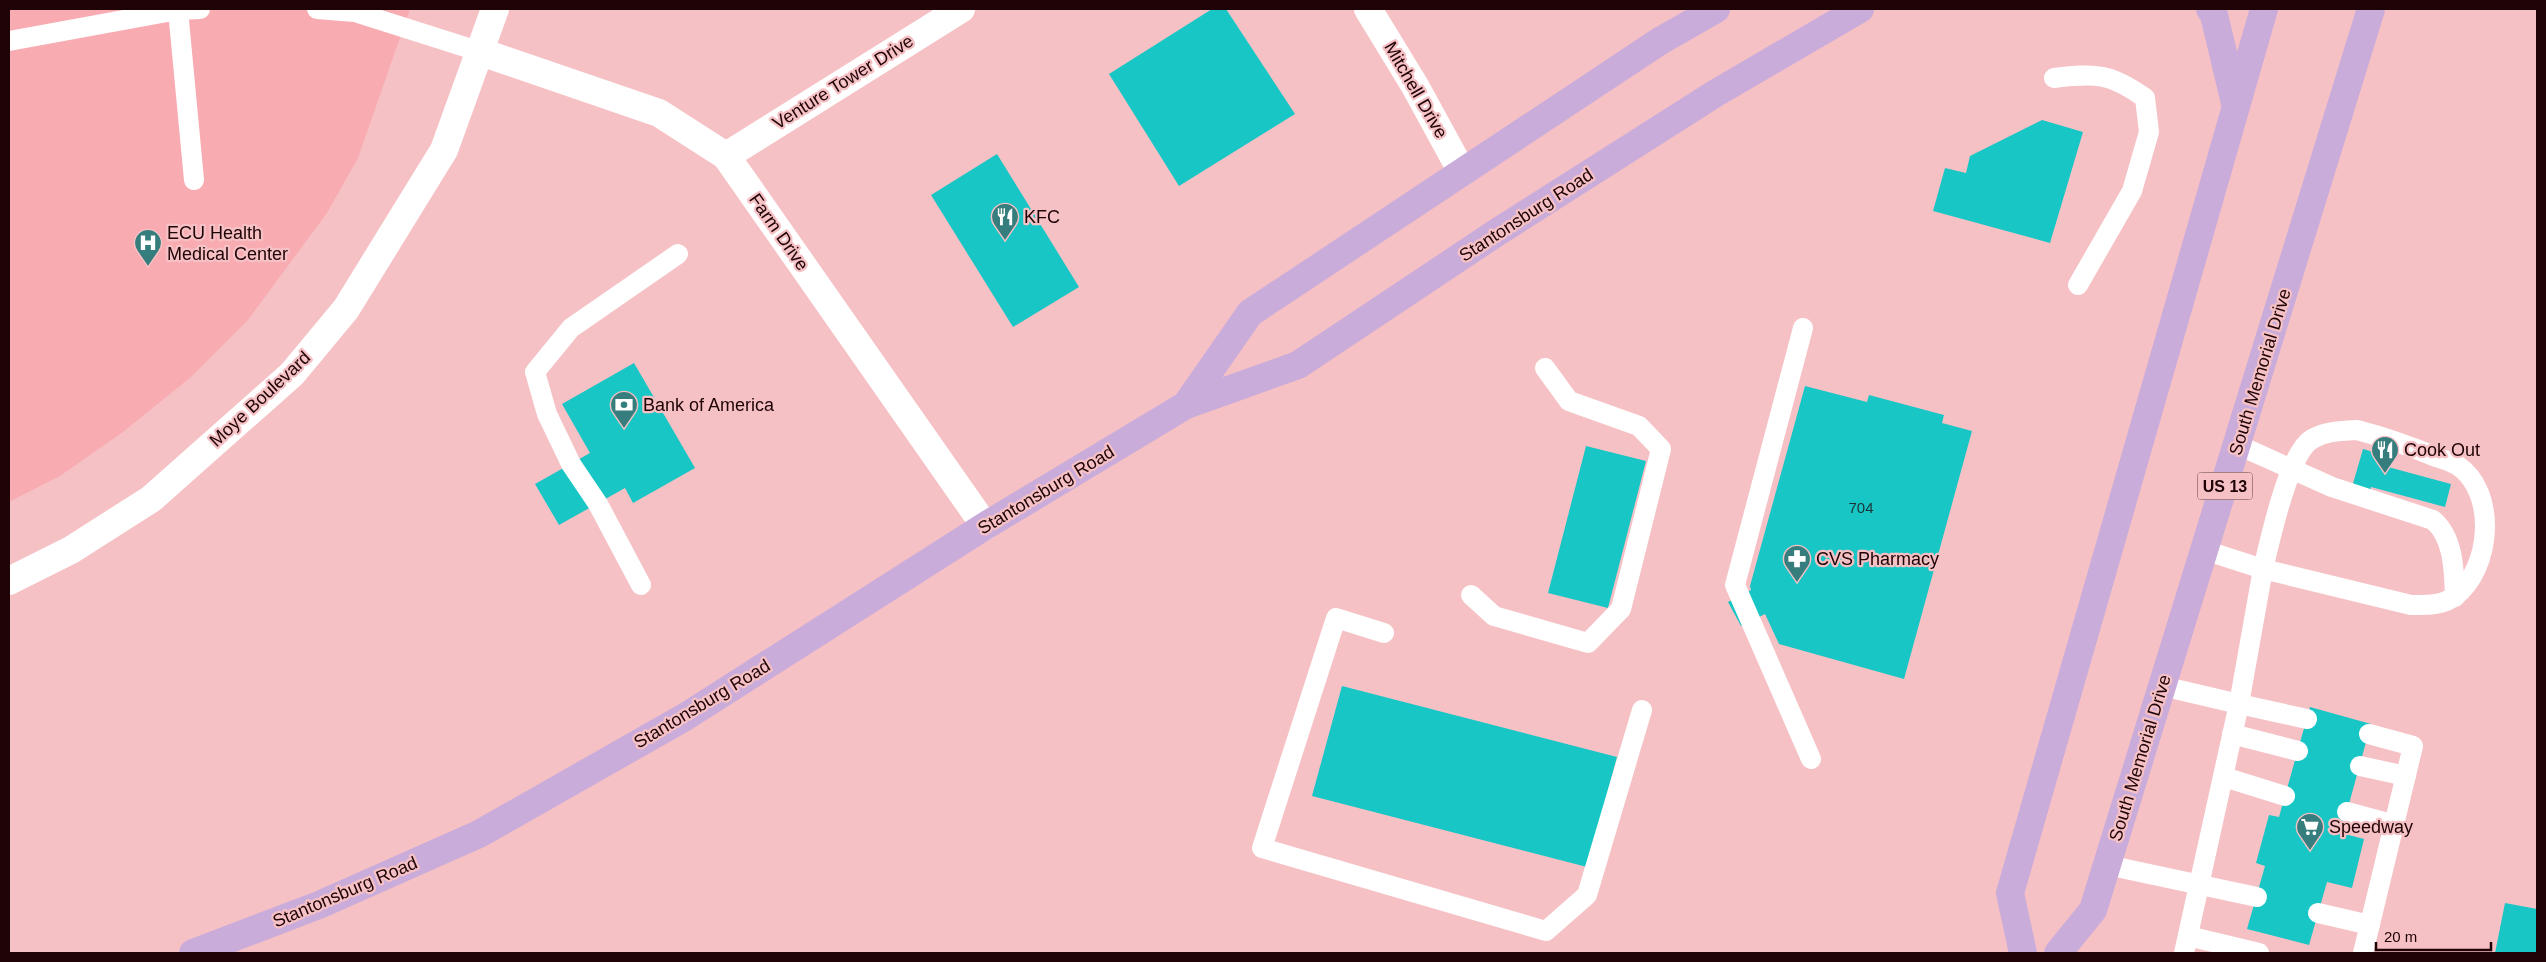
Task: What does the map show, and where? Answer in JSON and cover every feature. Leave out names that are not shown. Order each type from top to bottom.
[{"type":"main road","name":"Stantonsburg Road","points":[[1186,405],[1250,313],[1660,41],[1716,9]]},
{"type":"main road","name":"Stantonsburg Road","points":[[192,953],[320,905],[479,834],[685,717],[985,526],[1186,405],[1298,365],[1496,233],[1708,99],[1860,9]]},
{"type":"main road","points":[[2210,9],[2214,15],[2236,106]]},
{"type":"main road","points":[[2023,953],[2010,893],[2264,9]]},
{"type":"main road","name":"South Memorial Drive","points":[[2058,953],[2093,910],[2371,9]]},
{"type":"street","name":"Moye Boulevard","points":[[9,581],[72,550],[151,499],[292,374],[346,310],[444,150],[496,9]]},
{"type":"street","name":"Venture Tower Drive","points":[[726,156],[961,9]]},
{"type":"street","name":"Mitchell Drive","points":[[1368,9],[1415,86],[1462,172]]},
{"type":"street","name":"Farm Drive","points":[[481,52],[659,113],[726,156],[985,526]]},
{"type":"lane","points":[[9,41],[178,10],[200,9]]},
{"type":"lane","points":[[318,9],[355,12],[481,52]]},
{"type":"lane","points":[[178,10],[194,180]]},
{"type":"lane","points":[[2054,78],[2091,74],[2124,83],[2145,98],[2149,132],[2132,191],[2078,285]]},
{"type":"lane","points":[[641,585],[598,504],[570,464],[547,414],[535,372],[570,328],[678,254]]},
{"type":"lane","points":[[1803,328],[1735,584],[1811,759]]},
{"type":"lane","points":[[1471,595],[1494,616],[1588,643],[1621,609],[1661,449],[1639,426],[1569,401],[1545,368]]},
{"type":"lane","points":[[2204,550],[2264,569],[2411,605],[2434,606],[2455,597],[2475,574],[2484,550],[2484,519],[2481,498],[2472,482],[2458,466],[2400,442],[2357,430],[2332,432],[2311,440],[2302,448],[2292,468],[2274,524],[2264,569],[2224,777],[2186,945],[2259,953]]},
{"type":"lane","points":[[2238,445],[2332,487],[2433,520],[2442,528],[2450,549],[2455,597]]},
{"type":"lane","points":[[1384,633],[1336,618],[1262,848],[1546,931],[1588,895],[1642,710]]},
{"type":"lane","points":[[2162,686],[2306,719]]},
{"type":"lane","points":[[2232,734],[2298,751]]},
{"type":"lane","points":[[2363,953],[2413,746],[2369,734]]},
{"type":"lane","points":[[2360,766],[2406,776]]},
{"type":"lane","points":[[2224,777],[2285,796]]},
{"type":"lane","points":[[2347,812],[2395,825]]},
{"type":"lane","points":[[2107,865],[2257,897]]},
{"type":"lane","points":[[2318,913],[2370,925]]},
{"type":"shaded area","name":"ECU Health Medical Center","points":[[9,9],[410,9],[358,158],[327,213],[248,320],[191,377],[123,432],[60,476],[9,502]]},
{"type":"building","points":[[1212,9],[1226,9],[1295,114],[1179,186],[1109,74]]},
{"type":"building","points":[[2042,120],[2083,132],[2050,243],[1933,211],[1945,168],[1966,173],[1970,156]]},
{"type":"building","name":"KFC","points":[[997,154],[1079,287],[1013,327],[931,195]]},
{"type":"building","name":"Bank of America","points":[[634,363],[695,468],[633,503],[625,488],[559,525],[535,484],[590,453],[562,404]]},
{"type":"building","name":"CVS Pharmacy","points":[[1805,386],[1867,402],[1869,395],[1944,415],[1942,423],[1972,431],[1904,679],[1779,644],[1765,614],[1741,626],[1728,602],[1751,590],[1750,586]]},
{"type":"building","points":[[1586,446],[1646,461],[1608,608],[1548,593]]},
{"type":"building","name":"Cook Out","points":[[2363,449],[2380,454],[2377,464],[2451,484],[2445,507],[2371,487],[2370,492],[2352,487]]},
{"type":"building","points":[[1342,686],[1617,757],[1587,867],[1312,796]]},
{"type":"building","name":"Speedway","points":[[2310,707],[2371,724],[2341,833],[2364,839],[2352,888],[2327,882],[2309,945],[2247,929],[2265,866],[2256,863],[2269,815],[2279,817]]},
{"type":"building","points":[[2505,903],[2537,909],[2537,953],[2495,953]]},
{"type":"place","name":"KFC","points":[[1005,241]]},
{"type":"place","name":"ECU Health Medical Center","points":[[148,267]]},
{"type":"place","name":"Bank of America","points":[[624,429]]},
{"type":"place","name":"Cook Out","points":[[2385,474]]},
{"type":"place","name":"CVS Pharmacy","points":[[1797,583]]},
{"type":"place","name":"Speedway","points":[[2310,851]]}]
